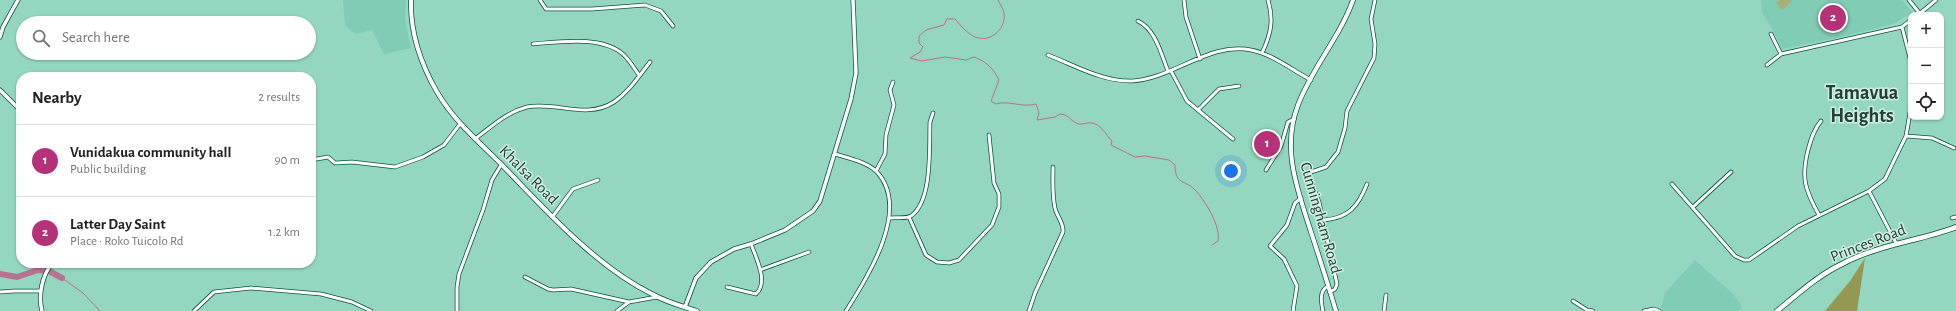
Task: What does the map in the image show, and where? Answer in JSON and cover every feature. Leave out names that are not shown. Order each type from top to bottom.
[{"type":"main road","name":"Khalsa Road","points":[[411,0],[410,15],[412,30],[425,69],[438,93],[460,124],[594,255],[622,276],[657,297],[697,311]]},
{"type":"main road","name":"Cunningham Road","points":[[1336,311],[1300,198],[1291,156],[1294,119],[1298,105],[1345,19],[1353,0]]},
{"type":"main road","name":"Princes Road","points":[[1777,311],[1816,278],[1842,263],[1896,243],[1956,227]]},
{"type":"street","points":[[0,37],[3,27],[18,0]]},
{"type":"street","points":[[540,0],[546,9],[592,9],[645,5],[661,10],[673,26]]},
{"type":"street","points":[[685,307],[696,278],[711,262],[734,248],[751,244],[785,230],[813,211],[820,201],[851,99],[856,73],[853,0]]},
{"type":"street","points":[[1184,0],[1186,17],[1200,59]]},
{"type":"street","points":[[1262,53],[1270,36],[1272,23],[1268,0]]},
{"type":"street","points":[[1330,292],[1335,289],[1337,284],[1324,220],[1309,175],[1326,168],[1338,152],[1345,128],[1347,112],[1374,58],[1375,44],[1371,19],[1375,0]]},
{"type":"street","points":[[1909,0],[1918,12]]},
{"type":"street","points":[[1922,12],[1936,0]]},
{"type":"street","points":[[1138,21],[1144,24],[1154,37],[1182,95],[1187,102],[1233,139]]},
{"type":"street","points":[[1767,65],[1781,54],[1902,27],[1908,22]]},
{"type":"street","points":[[1902,27],[1908,50]]},
{"type":"street","points":[[1771,34],[1781,54]]},
{"type":"street","points":[[533,44],[588,42],[605,46],[623,54],[639,75]]},
{"type":"street","points":[[1048,55],[1104,77],[1132,81],[1170,71],[1222,51],[1234,48],[1250,49],[1262,53],[1311,80]]},
{"type":"street","points":[[475,139],[512,112],[527,107],[542,106],[584,111],[606,106],[614,102],[630,89],[650,62]]},
{"type":"street","points":[[876,171],[885,154],[886,135],[894,105],[890,90],[893,82]]},
{"type":"street","points":[[1198,110],[1219,89],[1239,86]]},
{"type":"street","points":[[0,90],[16,106]]},
{"type":"street","points":[[890,218],[909,217],[917,210],[926,186],[930,122],[933,113]]},
{"type":"street","points":[[1266,170],[1281,146],[1288,122],[1294,119]]},
{"type":"street","points":[[1672,184],[1693,206],[1735,256],[1744,260],[1749,260],[1757,256],[1798,226],[1868,191],[1885,179],[1906,136],[1909,120]]},
{"type":"street","points":[[1819,215],[1809,198],[1803,175],[1810,144],[1816,128],[1821,121]]},
{"type":"street","points":[[316,159],[328,157],[335,163],[352,162],[395,167],[423,157],[444,145],[460,124]]},
{"type":"street","points":[[909,217],[926,255],[937,262],[948,263],[959,260],[992,224],[999,206],[999,194],[994,182],[989,135]]},
{"type":"street","points":[[1906,136],[1932,138],[1954,148]]},
{"type":"street","points":[[835,154],[859,162],[876,171],[887,187],[890,218],[884,238],[870,269],[846,311]]},
{"type":"street","points":[[458,311],[457,288],[459,274],[483,210],[492,180],[501,165]]},
{"type":"street","points":[[1029,311],[1034,293],[1063,232],[1063,228],[1055,209],[1052,185],[1053,167]]},
{"type":"street","points":[[1693,206],[1731,172]]},
{"type":"street","points":[[553,216],[573,189],[598,180]]},
{"type":"street","points":[[1324,220],[1338,218],[1346,214],[1358,201],[1367,184]]},
{"type":"street","points":[[1868,191],[1896,243]]},
{"type":"street","points":[[1293,311],[1297,286],[1284,259],[1270,246],[1287,225],[1295,203],[1300,198]]},
{"type":"street","points":[[727,287],[756,294],[759,292],[761,279],[760,270],[751,244]]},
{"type":"street","points":[[760,270],[809,252]]},
{"type":"street","points":[[42,311],[39,299],[40,291],[49,268]]},
{"type":"street","points":[[525,277],[548,289],[571,289],[629,302],[657,297]]},
{"type":"street","points":[[1323,311],[1321,294],[1328,286]]},
{"type":"street","points":[[194,311],[214,292],[256,288],[321,294],[352,302],[371,311]]},
{"type":"street","points":[[0,292],[14,290],[40,291]]},
{"type":"street","points":[[1384,311],[1386,296]]},
{"type":"street","points":[[1573,301],[1587,310],[1593,311]]},
{"type":"street","points":[[617,311],[629,302]]},
{"type":"street","points":[[1644,311],[1654,309],[1659,311]]},
{"type":"shaded area","points":[[343,0],[406,0],[405,20],[411,48],[384,54],[372,30],[355,34],[345,25]]},
{"type":"shaded area","points":[[1761,0],[1902,0],[1912,12],[1908,12],[1908,15],[1896,23],[1846,36],[1782,49],[1773,30],[1762,13]]},
{"type":"shaded area","points":[[1780,0],[1793,0],[1782,10],[1776,3]]},
{"type":"shaded area","points":[[1865,258],[1857,311],[1825,311],[1850,281]]},
{"type":"shaded area","points":[[1695,260],[1732,293],[1740,303],[1742,309],[1738,311],[1660,311],[1665,293]]},
{"type":"waterway","points":[[998,0],[1004,14],[1004,19],[1000,29],[993,35],[984,38],[972,36],[955,19],[947,19],[944,25],[926,30],[919,36],[919,43],[923,47],[920,52],[910,58],[922,61],[945,57],[966,60],[974,57],[983,61],[989,66],[999,80],[991,101],[996,104],[1036,104],[1039,113],[1037,120],[1055,117],[1060,114],[1067,116],[1078,124],[1094,124],[1100,127],[1112,141],[1111,145],[1135,157],[1145,156],[1169,160],[1175,165],[1175,172],[1179,179],[1196,191],[1212,215],[1218,235],[1218,241],[1212,245]]},
{"type":"waterway","points":[[0,274],[17,277],[38,270],[49,271],[62,278]]},
{"type":"waterway","points":[[62,278],[83,293],[100,311]]},
{"type":"place","name":"Latter Day Saint","points":[[1833,18]]},
{"type":"place","name":"Vunidakua community hall","points":[[1267,144]]},
{"type":"district","name":"Tamavua Heights","points":[[1862,104]]}]
